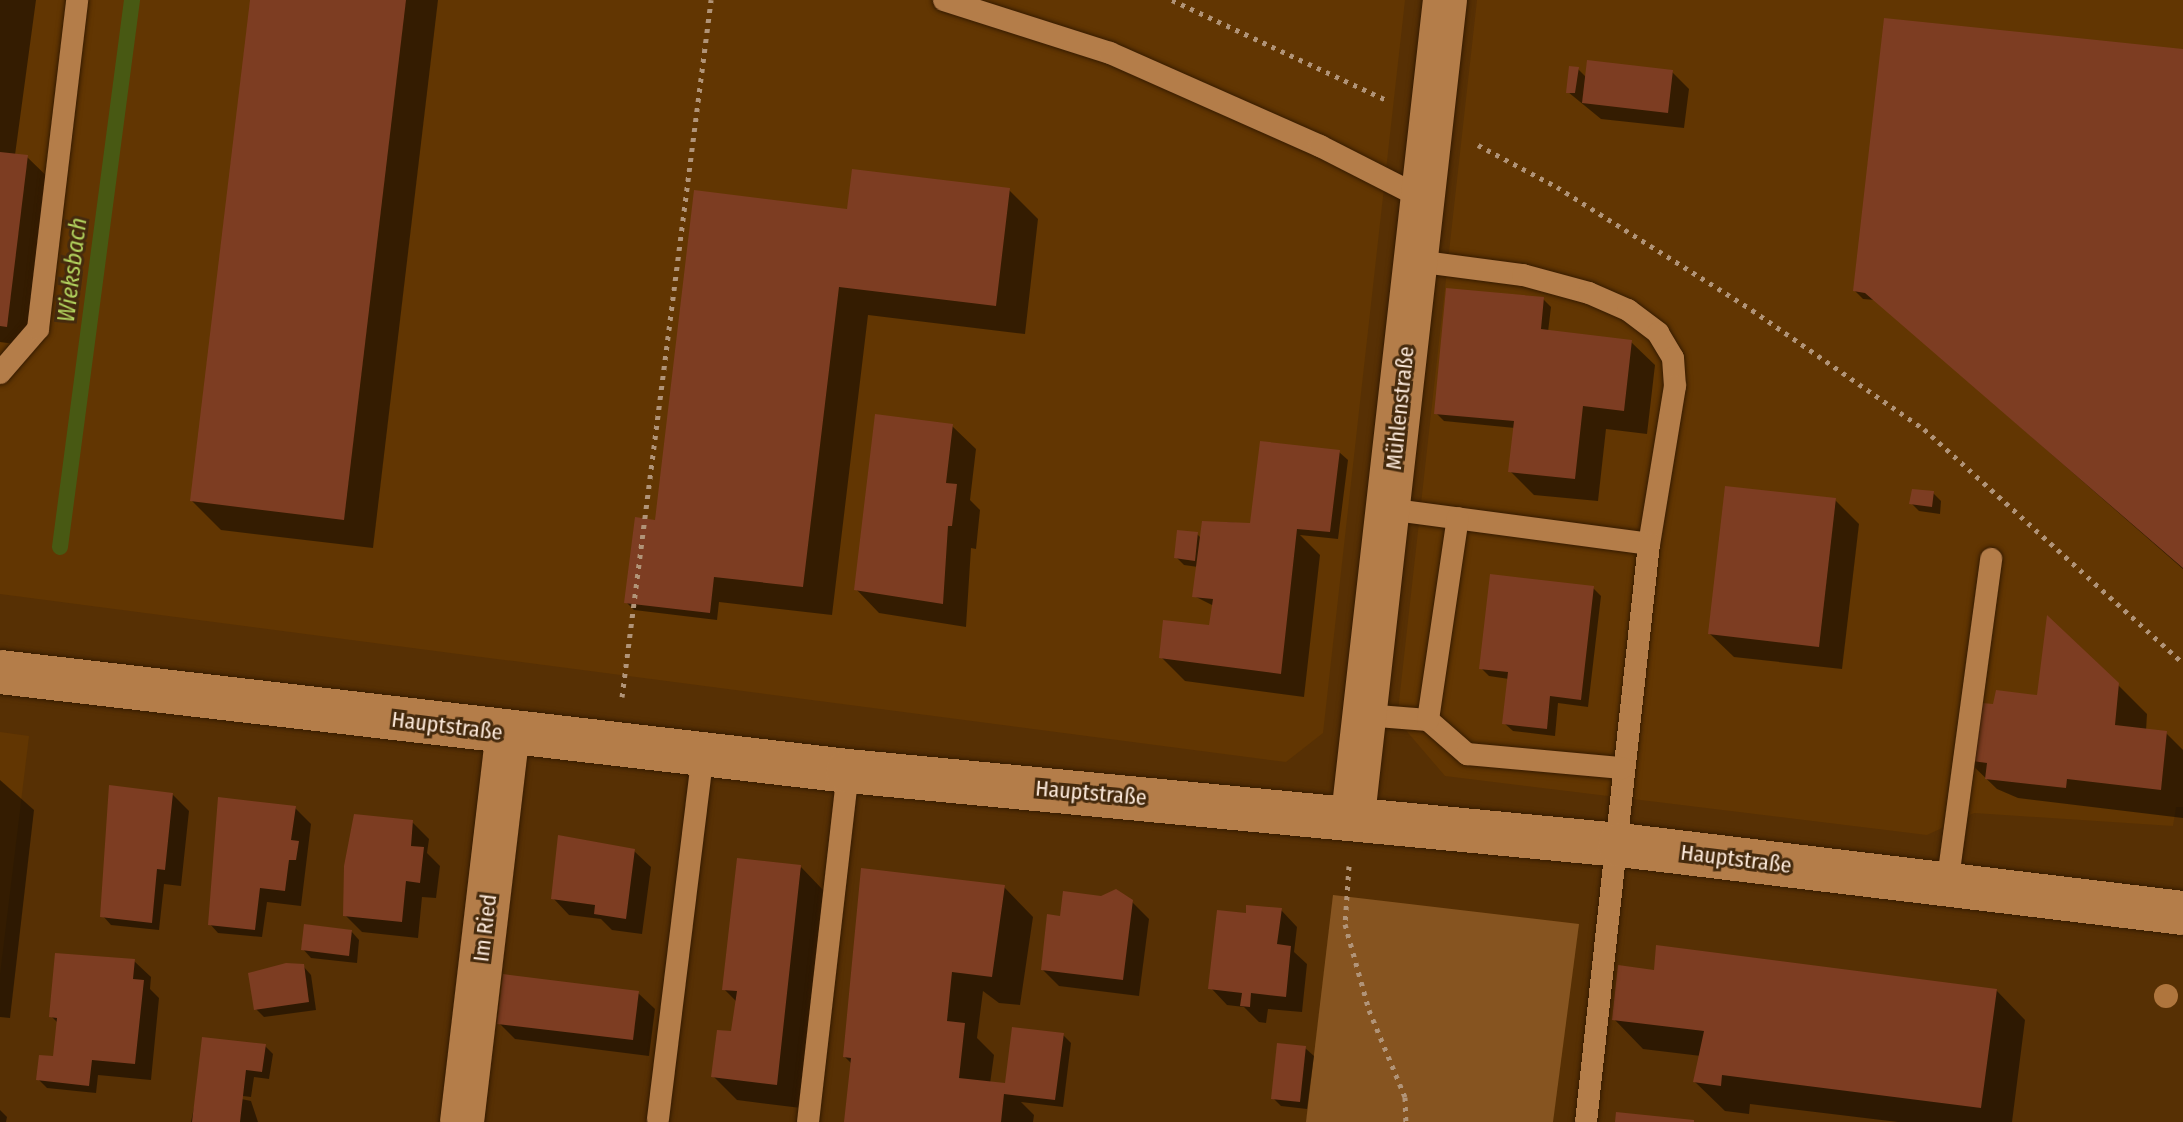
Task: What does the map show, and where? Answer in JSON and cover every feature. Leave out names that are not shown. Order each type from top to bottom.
[{"type":"street","name":"Mühlenstraße","points":[[1353,816],[1445,0]]},
{"type":"street","name":"Hauptstraße","points":[[0,672],[848,771],[1353,816],[1620,845],[2183,913]]},
{"type":"street","name":"Im Ried","points":[[462,1122],[508,733]]},
{"type":"lane","points":[[0,373],[38,329],[77,0]]},
{"type":"lane","points":[[944,0],[1110,53],[1320,146],[1424,199]]},
{"type":"lane","points":[[1416,261],[1523,275],[1589,293],[1628,310],[1658,333],[1673,358],[1675,386],[1649,544],[1622,768],[1620,845],[1586,1122]]},
{"type":"lane","points":[[1388,509],[1649,544]]},
{"type":"lane","points":[[1428,720],[1458,518]]},
{"type":"lane","points":[[1947,886],[1991,559]]},
{"type":"lane","points":[[1365,715],[1428,720],[1467,754],[1622,768]]},
{"type":"lane","points":[[658,1119],[703,755]]},
{"type":"lane","points":[[808,1122],[848,771]]},
{"type":"path","points":[[616,743],[711,0]]},
{"type":"path","points":[[1172,0],[1432,121],[1609,220],[1752,310],[1924,429],[2183,663]]},
{"type":"path","points":[[1353,816],[1345,924],[1369,1010],[1405,1097],[1406,1122]]},
{"type":"shaded area","points":[[0,0],[1405,0],[1323,733],[1286,762],[0,594]]},
{"type":"shaded area","points":[[1477,0],[2183,0],[2183,807],[2176,807],[2173,826],[1974,813],[1927,835],[1445,776],[1397,720]]},
{"type":"shaded area","points":[[0,732],[29,736],[0,974]]},
{"type":"shaded area","points":[[1333,895],[1579,924],[1553,1122],[1306,1122]]},
{"type":"building","points":[[250,0],[406,0],[344,520],[190,501]]},
{"type":"building","points":[[1884,18],[2183,49],[2183,568],[1865,293],[1853,291]]},
{"type":"building","points":[[1587,60],[1673,70],[1668,113],[1582,103]]},
{"type":"building","points":[[1569,66],[1579,67],[1575,93],[1566,93]]},
{"type":"building","points":[[0,152],[28,155],[7,327],[0,326]]},
{"type":"building","points":[[852,169],[1010,188],[996,306],[839,287],[803,587],[714,577],[710,613],[624,603],[635,517],[655,520],[694,190],[847,209]]},
{"type":"building","points":[[1446,288],[1544,297],[1541,329],[1632,340],[1624,411],[1583,406],[1575,479],[1508,472],[1514,421],[1434,414]]},
{"type":"building","points":[[875,414],[953,424],[946,483],[957,484],[952,526],[948,526],[943,604],[854,590]]},
{"type":"building","points":[[1260,441],[1340,450],[1330,532],[1297,529],[1281,674],[1159,658],[1163,620],[1209,625],[1213,599],[1192,597],[1202,521],[1250,523]]},
{"type":"building","points":[[1725,486],[1836,498],[1819,647],[1708,634]]},
{"type":"building","points":[[1912,489],[1934,491],[1932,507],[1909,504]]},
{"type":"building","points":[[1177,530],[1198,532],[1195,561],[1174,558]]},
{"type":"building","points":[[1490,574],[1594,586],[1581,700],[1550,696],[1547,729],[1502,724],[1508,672],[1479,669]]},
{"type":"building","points":[[2047,615],[2119,683],[2115,725],[2167,731],[2161,790],[2067,779],[2066,788],[1985,779],[1987,763],[1965,760],[1972,702],[1993,704],[1996,690],[2037,695]]},
{"type":"building","points":[[109,785],[173,793],[165,870],[157,869],[152,923],[100,917]]},
{"type":"building","points":[[218,797],[296,806],[291,840],[299,841],[296,860],[289,860],[285,891],[260,888],[255,930],[208,925]]},
{"type":"building","points":[[354,814],[413,820],[411,846],[424,847],[420,883],[406,881],[402,922],[343,916],[344,866]]},
{"type":"building","points":[[558,835],[635,849],[626,919],[594,914],[595,905],[551,899]]},
{"type":"building","points":[[737,858],[801,865],[777,1085],[711,1077],[717,1030],[731,1031],[737,991],[722,990]]},
{"type":"building","points":[[861,868],[1005,885],[992,977],[952,972],[947,1021],[965,1023],[959,1078],[1005,1083],[1012,1027],[1064,1033],[1055,1100],[1004,1094],[1001,1122],[844,1122],[851,1058],[843,1057]]},
{"type":"building","points":[[1116,889],[1133,900],[1123,980],[1041,970],[1047,914],[1060,916],[1063,891],[1101,896]]},
{"type":"building","points":[[1246,905],[1282,908],[1277,944],[1291,946],[1286,997],[1251,993],[1250,1007],[1240,1006],[1242,993],[1208,989],[1217,910],[1246,913]]},
{"type":"building","points":[[304,924],[352,930],[349,956],[301,950]]},
{"type":"building","points":[[1656,945],[1997,989],[1981,1108],[1722,1075],[1721,1086],[1693,1082],[1704,1031],[1612,1020],[1618,965],[1654,970]]},
{"type":"building","points":[[55,953],[135,959],[133,979],[144,980],[135,1064],[92,1060],[89,1086],[36,1080],[39,1055],[53,1056],[57,1018],[49,1017]]},
{"type":"building","points":[[286,963],[304,964],[309,1002],[254,1010],[248,973]]},
{"type":"building","points":[[503,974],[639,991],[633,1040],[497,1024]]},
{"type":"building","points":[[202,1037],[266,1044],[262,1072],[246,1070],[240,1122],[192,1122]]},
{"type":"building","points":[[1277,1043],[1306,1046],[1300,1102],[1271,1099]]},
{"type":"building","points":[[1616,1112],[1694,1120],[1694,1122],[1615,1122]]},
{"type":"waterway","name":"Wieksbach","points":[[60,547],[132,0]]}]
